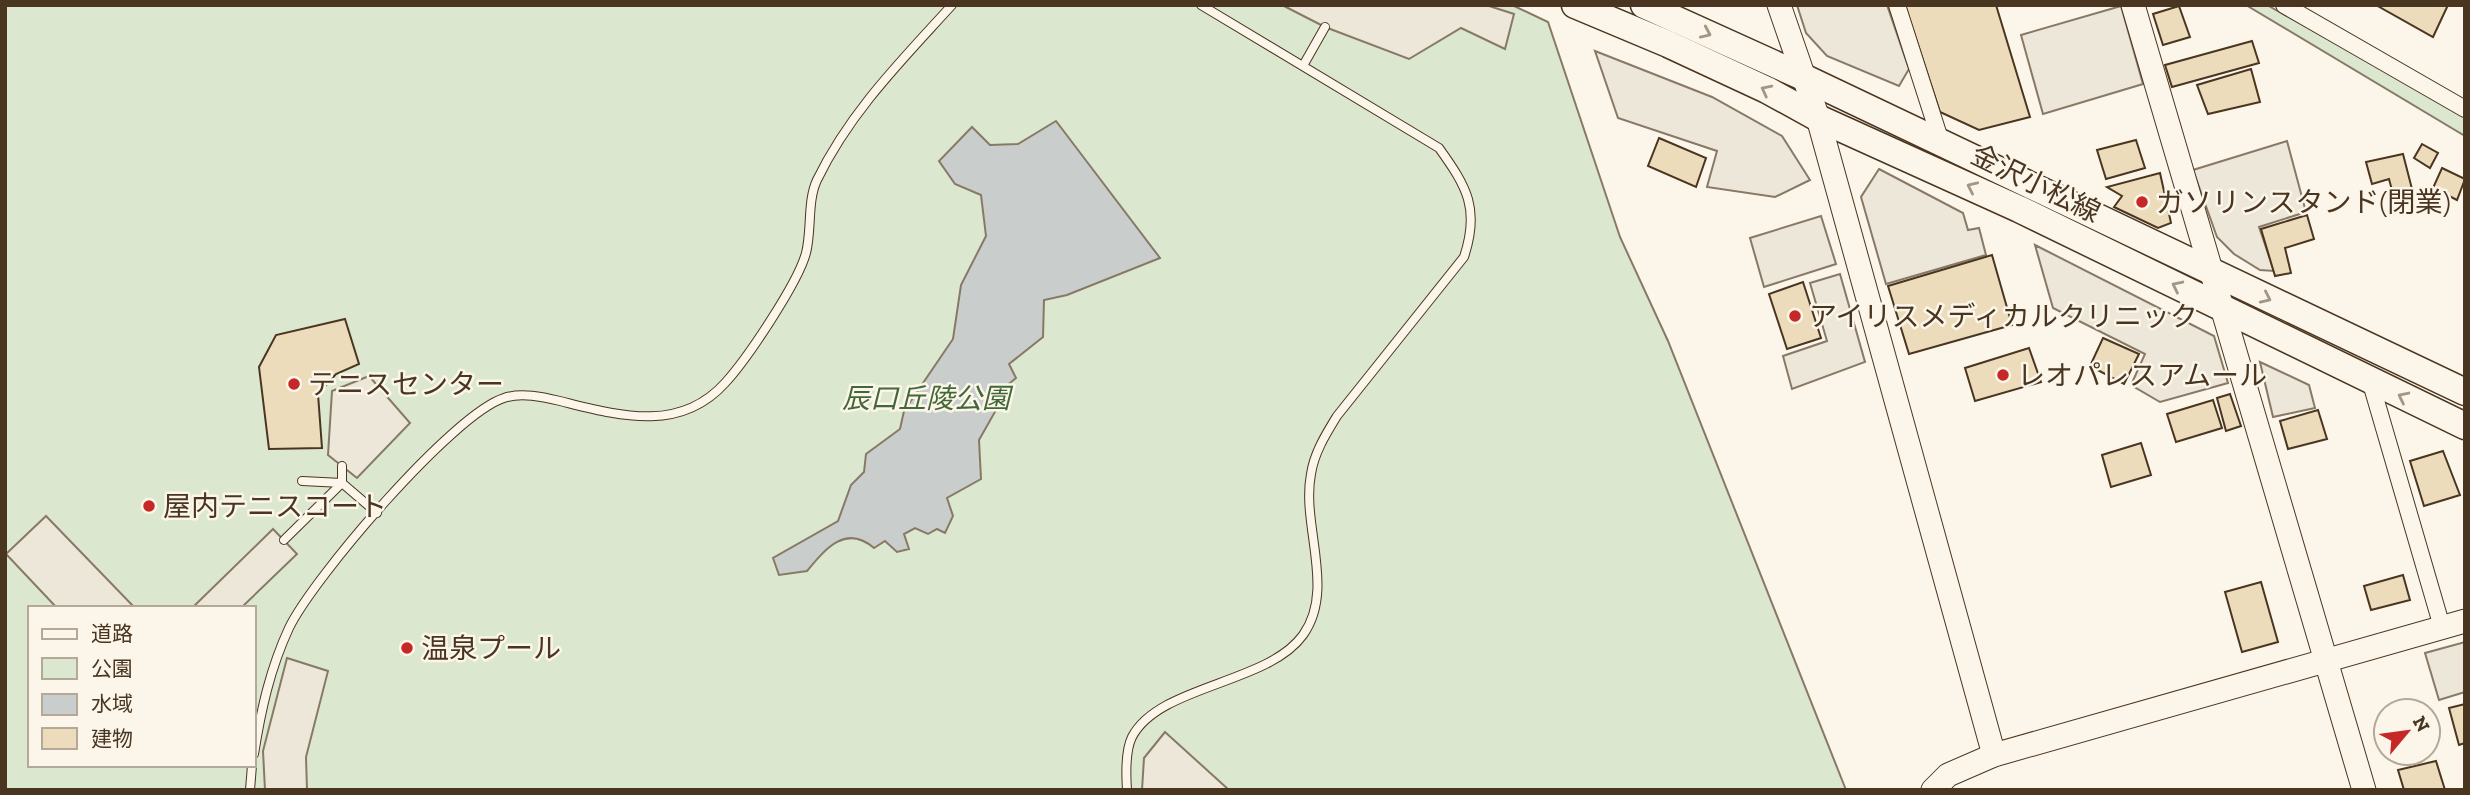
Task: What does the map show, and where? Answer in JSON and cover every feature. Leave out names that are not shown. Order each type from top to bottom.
[{"type":"main road","name":"金沢小松線","points":[[1575,5],[1767,90],[1818,118],[2019,209],[2465,426]]},
{"type":"main road","name":"金沢小松線","points":[[1655,8],[2465,392]]},
{"type":"street","points":[[1779,5],[1818,118],[1994,755]]},
{"type":"street","points":[[1897,5],[1941,142]]},
{"type":"street","points":[[2133,5],[2191,209],[2215,274],[2222,309],[2364,790]]},
{"type":"street","points":[[2284,5],[2465,109]]},
{"type":"street","points":[[2370,380],[2442,627]]},
{"type":"street","points":[[1933,790],[1948,775],[1994,755],[2465,621]]},
{"type":"lane","points":[[256,744],[269,676],[290,625],[326,574],[377,513],[449,434],[481,409],[506,397],[538,396],[642,418],[670,416],[696,404],[724,384],[794,283],[806,253],[815,184],[847,125],[952,5]]},
{"type":"lane","points":[[1128,790],[1126,774],[1131,738],[1143,723],[1165,707],[1273,660],[1302,637],[1312,617],[1317,589],[1310,496],[1311,474],[1321,442],[1337,416],[1464,257],[1472,233],[1471,202],[1459,176],[1439,148],[1304,64],[1201,5]]},
{"type":"lane","points":[[1304,64],[1325,27]]},
{"type":"lane","points":[[284,540],[342,483],[342,466]]},
{"type":"lane","points":[[302,481],[342,483],[377,513]]},
{"type":"lane","points":[[250,790],[252,767]]},
{"type":"green space","name":"辰口丘陵公園","points":[[5,5],[1512,5],[1548,22],[1620,237],[1668,341],[1846,790],[5,790]]},
{"type":"green space","points":[[2246,5],[2267,5],[2465,116],[2465,136]]},
{"type":"shaded area","points":[[1282,5],[1486,5],[1514,14],[1505,49],[1461,28],[1409,59],[1325,27]]},
{"type":"shaded area","points":[[1797,5],[1887,5],[1909,69],[1899,86],[1827,56],[1806,33]]},
{"type":"shaded area","points":[[2121,6],[2143,84],[2043,114],[2021,35]]},
{"type":"shaded area","points":[[1595,51],[1712,97],[1782,136],[1810,180],[1775,197],[1707,187],[1717,151],[1618,118]]},
{"type":"shaded area","points":[[2287,141],[2306,212],[2259,227],[2274,271],[2260,270],[2234,254],[2217,237],[2193,170]]},
{"type":"shaded area","points":[[1879,169],[1963,213],[1968,230],[1979,228],[1986,255],[1886,284],[1861,197]]},
{"type":"shaded area","points":[[1821,216],[1836,264],[1764,287],[1750,238]]},
{"type":"shaded area","points":[[2035,245],[2214,336],[2228,383],[2160,402],[2131,385],[2145,354],[2053,308]]},
{"type":"shaded area","points":[[1840,274],[1865,362],[1792,389],[1783,356],[1827,341],[1810,283]]},
{"type":"shaded area","points":[[2260,362],[2309,385],[2315,408],[2273,417]]},
{"type":"shaded area","points":[[369,376],[410,423],[357,478],[328,455],[332,391]]},
{"type":"shaded area","points":[[46,516],[133,606],[55,606],[6,554]]},
{"type":"shaded area","points":[[273,529],[297,554],[243,606],[194,606]]},
{"type":"shaded area","points":[[2465,642],[2465,692],[2442,699],[2438,697],[2425,653]]},
{"type":"shaded area","points":[[287,658],[328,671],[306,757],[307,790],[265,790],[263,751]]},
{"type":"shaded area","points":[[1165,732],[1229,790],[1142,790],[1144,758]]},
{"type":"water","points":[[1056,121],[1160,258],[1067,295],[1044,300],[1043,337],[1009,364],[1016,378],[998,393],[996,410],[979,440],[981,479],[947,498],[953,516],[945,533],[937,529],[928,534],[915,528],[904,534],[909,549],[897,552],[885,541],[874,548],[864,541],[846,539],[829,547],[807,571],[779,575],[773,558],[838,521],[851,485],[864,472],[866,454],[900,429],[904,411],[953,339],[961,285],[986,236],[981,195],[955,184],[939,161],[972,127],[990,145],[1018,144]]},
{"type":"building","points":[[1905,5],[1996,5],[2030,117],[1979,130],[1940,112]]},
{"type":"building","points":[[2376,5],[2448,5],[2433,37]]},
{"type":"building","points":[[2179,6],[2190,37],[2163,45],[2153,14]]},
{"type":"building","points":[[2252,41],[2259,63],[2172,87],[2165,65]]},
{"type":"building","points":[[2251,69],[2260,102],[2208,114],[2197,85]]},
{"type":"building","points":[[1659,138],[1706,158],[1696,187],[1648,166]]},
{"type":"building","points":[[2136,140],[2145,168],[2106,179],[2097,150]]},
{"type":"building","points":[[2422,144],[2438,153],[2430,168],[2414,158]]},
{"type":"building","points":[[2403,154],[2412,189],[2393,194],[2389,179],[2372,184],[2366,162]]},
{"type":"building","points":[[2442,168],[2465,179],[2457,200],[2433,188]]},
{"type":"building","name":"ガソリンスタンド(閉業)","points":[[2160,173],[2171,223],[2158,228],[2114,207],[2122,196],[2107,187]]},
{"type":"building","points":[[2307,215],[2314,239],[2285,248],[2291,273],[2275,276],[2261,229]]},
{"type":"building","points":[[1992,255],[2012,325],[1909,354],[1888,286]]},
{"type":"building","name":"アイリスメディカルクリニック","points":[[1803,282],[1821,338],[1787,349],[1769,294]]},
{"type":"building","name":"テニスセンター","points":[[345,319],[359,364],[336,374],[318,394],[322,448],[269,449],[259,367],[276,335]]},
{"type":"building","points":[[2103,338],[2139,354],[2124,384],[2090,366]]},
{"type":"building","name":"レオパレスアムール","points":[[2029,348],[2041,382],[1975,401],[1965,368]]},
{"type":"building","points":[[2230,394],[2241,426],[2226,431],[2217,398]]},
{"type":"building","points":[[2213,400],[2222,428],[2176,442],[2167,414]]},
{"type":"building","points":[[2318,410],[2327,439],[2288,449],[2280,421]]},
{"type":"building","points":[[2141,443],[2151,475],[2111,487],[2102,455]]},
{"type":"building","points":[[2443,451],[2460,495],[2424,506],[2410,461]]},
{"type":"building","points":[[2403,575],[2410,600],[2371,610],[2364,586]]},
{"type":"building","points":[[2261,582],[2278,642],[2242,652],[2225,592]]},
{"type":"building","points":[[2465,704],[2465,743],[2459,745],[2449,708]]},
{"type":"building","points":[[2438,767],[2445,790],[2404,790],[2398,770]]},
{"type":"place","name":"ガソリンスタンド(閉業)","points":[[2142,202]]},
{"type":"place","name":"アイリスメディカルクリニック","points":[[1795,316]]},
{"type":"place","name":"レオパレスアムール","points":[[2003,375]]},
{"type":"place","name":"テニスセンター","points":[[294,384]]},
{"type":"place","name":"屋内テニスコート","points":[[149,506]]},
{"type":"place","name":"温泉プール","points":[[407,648]]}]
